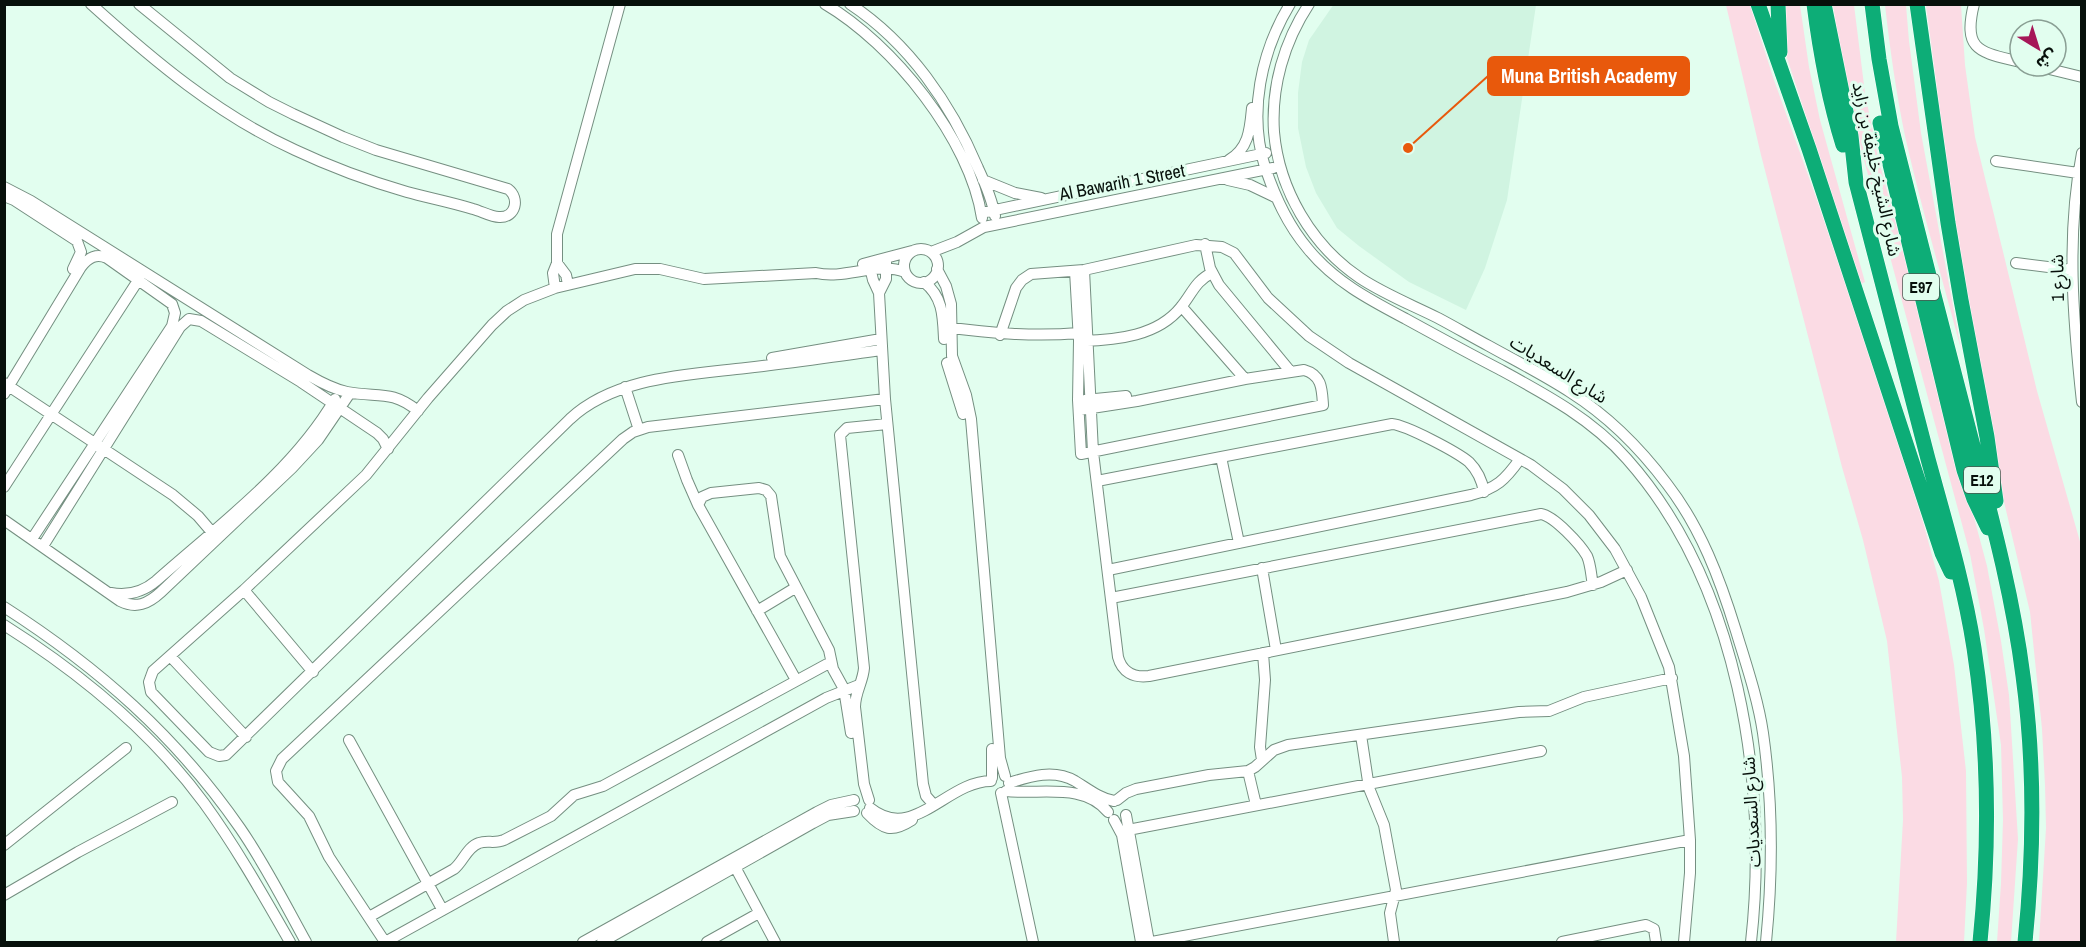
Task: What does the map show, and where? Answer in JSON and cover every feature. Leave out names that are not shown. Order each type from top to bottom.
[{"type":"highway","points":[[1758,4],[1942,553],[1962,588]]},
{"type":"highway","points":[[1778,4],[1778,31],[1784,77]]},
{"type":"highway","points":[[1814,4],[1824,38]]},
{"type":"highway","points":[[1824,4],[1824,38]]},
{"type":"highway","points":[[1863,4],[1870,25]]},
{"type":"highway","name":"شارع الشيخ خليفة بن زايد","points":[[1872,4],[1870,25],[1897,149],[1998,543],[2018,641],[2030,747],[2032,832],[2025,942]]},
{"type":"highway","points":[[1917,5],[1953,256],[1987,437],[1998,514],[1998,543]]},
{"type":"highway","name":"شارع الشيخ خليفة بن زايد","points":[[1824,38],[1837,124],[1856,182],[1962,588],[1978,678],[1986,771],[1986,856],[1980,942]]},
{"type":"street","points":[[91,4],[177,78],[235,117],[293,149],[389,186],[465,206],[496,217],[506,216],[513,210],[516,201],[512,192],[504,187],[364,145],[269,102],[224,73],[139,4]]},
{"type":"street","points":[[568,284],[566,275],[558,263],[556,241],[558,227],[620,4]]},
{"type":"street","points":[[825,4],[860,27],[920,91],[968,171],[984,227]]},
{"type":"street","points":[[850,4],[883,30],[922,71],[954,120],[983,180],[994,210],[996,225]]},
{"type":"street","name":"شارع السعديات","points":[[1290,4],[1270,46],[1263,68],[1258,108],[1258,134],[1268,153],[1288,206],[1295,215],[1304,220],[1330,251],[1364,280],[1553,381],[1592,407],[1637,447],[1669,486],[1714,564],[1754,694],[1762,731],[1770,800],[1772,848],[1766,942]]},
{"type":"street","name":"شارع السعديات","points":[[1268,153],[1279,72],[1293,32],[1309,4]]},
{"type":"street","points":[[1974,4],[1969,29],[1971,38],[1978,49],[2008,59]]},
{"type":"street","points":[[1222,162],[1239,152],[1247,139],[1257,69],[1270,46]]},
{"type":"street","name":"Al Bawarih 1 Street","points":[[981,213],[1268,153]]},
{"type":"street","name":"شارع 1","points":[[2082,153],[2073,220],[2072,270],[2074,326],[2082,402]]},
{"type":"street","points":[[1996,161],[2078,173]]},
{"type":"street","name":"Al Bawarih 1 Street","points":[[931,252],[948,246],[984,227],[1272,168]]},
{"type":"street","name":"شارع السعديات","points":[[1272,168],[1275,197],[1294,231],[1308,250],[1340,280],[1356,292],[1528,385],[1571,411],[1608,440],[1657,495],[1701,575],[1728,655],[1742,709],[1749,745],[1756,810],[1757,858],[1751,942]]},
{"type":"street","points":[[1222,179],[1250,185],[1275,197]]},
{"type":"street","points":[[983,180],[1015,193],[1048,200]]},
{"type":"street","points":[[4,187],[31,201],[295,368],[345,392],[387,395],[418,411]]},
{"type":"street","points":[[4,196],[75,238],[80,244],[81,252],[79,260],[6,386]]},
{"type":"street","points":[[1205,244],[1212,273],[1218,285],[1290,371]]},
{"type":"street","points":[[1000,334],[1014,293],[1022,280],[1036,273],[1079,270],[1205,244],[1222,247],[1234,253],[1268,298],[1290,321],[1309,336],[1348,363],[1520,459],[1552,480],[1580,505],[1605,534],[1627,570],[1658,634],[1672,678],[1684,756],[1690,840],[1690,873],[1684,942]]},
{"type":"street","points":[[881,344],[625,387],[595,400],[578,412],[246,737],[223,756],[209,752],[153,694],[149,685],[149,678],[153,671],[244,590],[366,475],[499,318],[524,300],[568,284],[627,270],[660,269],[704,279],[816,273],[834,268],[886,264],[912,251],[922,249],[931,252],[936,260],[937,269],[949,295],[948,327],[952,356],[968,404],[993,762],[991,786],[994,791],[1006,785],[1042,775],[1063,776],[1100,797],[1126,805],[1141,942]]},
{"type":"street","points":[[905,272],[904,262],[912,251]]},
{"type":"street","points":[[6,386],[87,260],[94,256],[103,256],[139,279],[170,300],[174,308],[175,317],[172,326],[43,546]]},
{"type":"street","points":[[555,288],[553,273],[558,263]]},
{"type":"street","points":[[2016,263],[2072,270]]},
{"type":"street","points":[[886,264],[905,272],[915,281],[924,282],[933,277],[937,269]]},
{"type":"street","points":[[879,293],[886,279],[886,264]]},
{"type":"street","points":[[870,267],[879,293],[887,424],[923,784],[929,808]]},
{"type":"street","points":[[1079,270],[1082,338],[1093,452],[1118,657],[1124,669],[1131,674],[1149,676],[1555,595],[1593,585],[1627,570]]},
{"type":"street","points":[[948,327],[1000,334],[1122,338],[1144,332],[1170,319],[1182,307],[1196,285],[1212,273]]},
{"type":"street","points":[[4,487],[139,279]]},
{"type":"street","points":[[924,282],[940,301],[948,327]]},
{"type":"street","points":[[1182,307],[1245,379]]},
{"type":"street","points":[[32,539],[100,447],[180,327],[189,319],[201,321],[337,405],[380,436],[388,449]]},
{"type":"street","points":[[1078,405],[1142,395],[1156,396],[1290,371],[1307,371],[1317,377],[1321,385],[1323,405],[1080,454],[1078,405],[1082,338]]},
{"type":"street","points":[[6,386],[182,501],[215,536]]},
{"type":"street","points":[[625,387],[639,430]]},
{"type":"street","points":[[4,520],[127,604],[142,605],[149,602],[215,536],[305,454],[345,392]]},
{"type":"street","points":[[859,685],[825,698],[385,942],[326,851],[309,816],[278,782],[276,771],[279,763],[623,439],[639,430],[885,399]]},
{"type":"street","points":[[869,807],[855,706],[855,696],[864,668],[840,435],[847,428],[887,424]]},
{"type":"street","points":[[1097,481],[1383,425],[1396,425],[1405,427],[1468,462],[1480,478],[1484,492]]},
{"type":"street","points":[[678,454],[698,505],[796,680]]},
{"type":"street","points":[[1221,457],[1239,543]]},
{"type":"street","points":[[1108,570],[1484,492],[1506,478],[1520,459]]},
{"type":"street","points":[[698,505],[702,496],[711,493],[759,488],[769,493],[772,499],[780,556],[827,646],[833,669],[844,690],[859,783],[855,803],[860,815],[869,807]]},
{"type":"street","points":[[1112,598],[1541,514],[1552,518],[1583,550],[1588,560],[1593,585]]},
{"type":"street","points":[[1262,568],[1276,650]]},
{"type":"street","points":[[757,611],[795,588]]},
{"type":"street","points":[[244,590],[313,672]]},
{"type":"street","points":[[983,597],[1000,758],[1033,942]]},
{"type":"street","points":[[4,607],[105,679],[149,719],[190,762],[241,829],[306,942]]},
{"type":"street","points":[[4,625],[89,685],[133,723],[169,761],[203,802],[228,839],[253,877],[290,942]]},
{"type":"street","points":[[1262,760],[1260,747],[1266,680],[1263,653]]},
{"type":"street","points":[[170,656],[246,737]]},
{"type":"street","points":[[369,917],[454,869],[475,844],[496,843],[551,816],[574,795],[603,786],[831,662]]},
{"type":"street","points":[[1672,678],[1584,698],[1549,711],[1519,712],[1295,744],[1274,750],[1248,771],[1209,775],[1136,789],[1108,806],[1122,836],[1138,904],[1151,942],[1690,840]]},
{"type":"street","points":[[1262,734],[1274,750]]},
{"type":"street","points":[[1361,735],[1368,784],[1384,825],[1396,890],[1390,913],[1394,942]]},
{"type":"street","points":[[349,740],[442,909]]},
{"type":"street","points":[[4,845],[126,748]]},
{"type":"street","points":[[1128,830],[1541,750]]},
{"type":"street","points":[[1248,771],[1256,805]]},
{"type":"street","points":[[584,942],[864,797],[869,807],[886,818],[909,818],[968,785],[992,780],[997,775],[1006,785],[1035,793],[1079,794],[1098,803],[1111,816],[1121,820],[1126,815]]},
{"type":"street","points":[[4,895],[172,801]]},
{"type":"street","points":[[733,863],[775,942]]},
{"type":"street","points":[[602,942],[733,863]]},
{"type":"street","points":[[707,942],[759,913]]},
{"type":"street","points":[[1562,942],[1646,925],[1653,929],[1656,942]]},
{"type":"shaded area","points":[[1334,4],[1536,5],[1507,200],[1485,268],[1466,310],[1409,282],[1359,246],[1337,228],[1316,193],[1306,167],[1298,128],[1298,93],[1302,62],[1309,40]]},
{"type":"shaded area","points":[[1726,5],[1750,5],[1880,385],[1939,581],[1954,665],[1966,771],[1967,883],[1964,942],[1896,942],[1903,820],[1902,777],[1887,641],[1863,540],[1761,155]]},
{"type":"shaded area","points":[[1786,5],[1800,5],[1820,120],[1865,282],[1861,284],[1787,58],[1784,31]]},
{"type":"shaded area","points":[[1833,5],[1854,5],[1865,93],[1878,157],[1987,566],[2009,695],[2018,839],[2011,942],[1997,942],[2003,820],[2001,745],[1984,629],[1970,554],[1864,160],[1844,75]]},
{"type":"shaded area","points":[[1885,5],[1906,5],[1921,133],[1961,349],[1905,136]]},
{"type":"shaded area","points":[[1926,5],[1961,5],[1965,65],[1975,137],[2037,391],[2081,545],[2081,942],[2039,942],[2046,828],[2045,785],[2042,729],[2030,612],[2001,489],[1979,378],[1942,136]]},
{"type":"place","name":"Muna British Academy","points":[[1408,148]]}]
